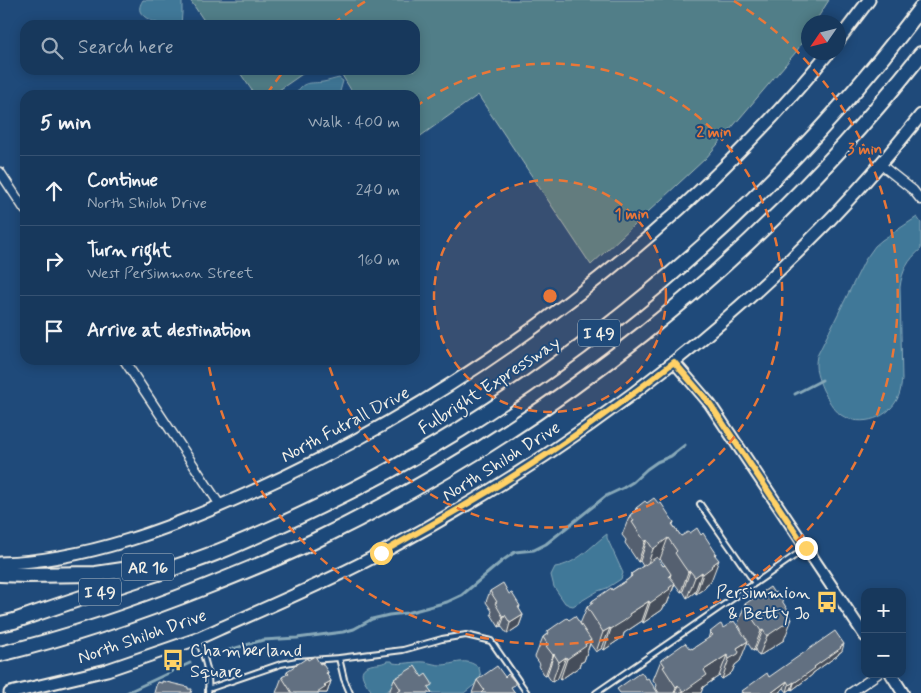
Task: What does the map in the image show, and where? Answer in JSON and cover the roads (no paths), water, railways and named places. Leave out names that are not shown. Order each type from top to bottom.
[{"type":"highway","name":"Fulbright Expressway","points":[[0,624],[24,618],[200,559],[235,545],[365,483],[460,429],[510,396],[591,339],[680,266],[726,225],[846,102],[921,8]]},
{"type":"highway","name":"I 49","points":[[0,654],[100,626],[163,604],[249,570],[311,542],[425,483],[516,426],[564,394],[654,326],[745,247],[822,170],[866,121],[921,54]]},
{"type":"highway","name":"AR 16","points":[[0,574],[96,574],[200,559]]},
{"type":"highway","points":[[0,663],[37,645]]},
{"type":"main road","points":[[846,30],[869,0]]},
{"type":"main road","name":"North Futrall Drive","points":[[0,563],[18,563],[53,558],[100,548],[178,523],[220,506],[308,465],[399,416],[486,361],[610,270],[712,179],[783,107],[822,60]]},
{"type":"main road","name":"North Shiloh Drive","points":[[10,693],[107,670],[197,639],[381,553],[499,485],[551,452],[632,394],[674,362],[752,295],[812,238],[880,164],[921,115]]},
{"type":"street","points":[[880,164],[913,190],[921,200]]},
{"type":"street","points":[[0,172],[20,202]]},
{"type":"street","points":[[674,362],[710,404],[863,633]]},
{"type":"street","points":[[127,365],[220,506]]},
{"type":"street","points":[[850,693],[872,678]]},
{"type":"street","points":[[894,678],[903,693]]},
{"type":"lane","points":[[700,504],[755,583]]},
{"type":"lane","points":[[596,693],[806,548]]},
{"type":"lane","points":[[197,639],[203,652],[208,691],[281,664],[403,650],[442,639],[466,635],[490,641],[527,693]]},
{"type":"lane","points":[[339,658],[344,679],[350,693]]},
{"type":"water","points":[[143,0],[182,0],[181,20],[150,20],[141,14],[140,7]]},
{"type":"water","points":[[339,78],[343,81],[340,90],[298,90],[304,85]]},
{"type":"water","points":[[917,217],[921,223],[921,249],[906,266],[900,287],[902,380],[900,393],[895,403],[882,415],[866,420],[857,421],[849,419],[835,409],[823,390],[816,369],[817,356],[865,260],[875,246]]},
{"type":"water","points":[[607,534],[607,538],[623,573],[621,579],[573,606],[565,603],[554,587],[551,575],[555,567],[577,558]]},
{"type":"water","points":[[392,661],[393,663],[425,662],[441,665],[469,662],[479,668],[481,677],[478,682],[464,693],[429,693],[399,684],[383,693],[373,693],[362,675],[362,671],[368,666]]},
{"type":"waterway","points":[[795,394],[822,380]]},
{"type":"waterway","points":[[219,653],[263,640],[343,632],[354,629],[372,619],[407,613],[447,602],[462,595],[515,552],[534,550],[546,544],[606,496],[633,482],[647,469],[671,456],[685,445]]},
{"type":"waterway","points":[[126,693],[190,663]]},
{"type":"place","name":"Persimmion & Betty Jo","points":[[827,602]]},
{"type":"place","name":"Chamberland Square","points":[[173,660]]}]
